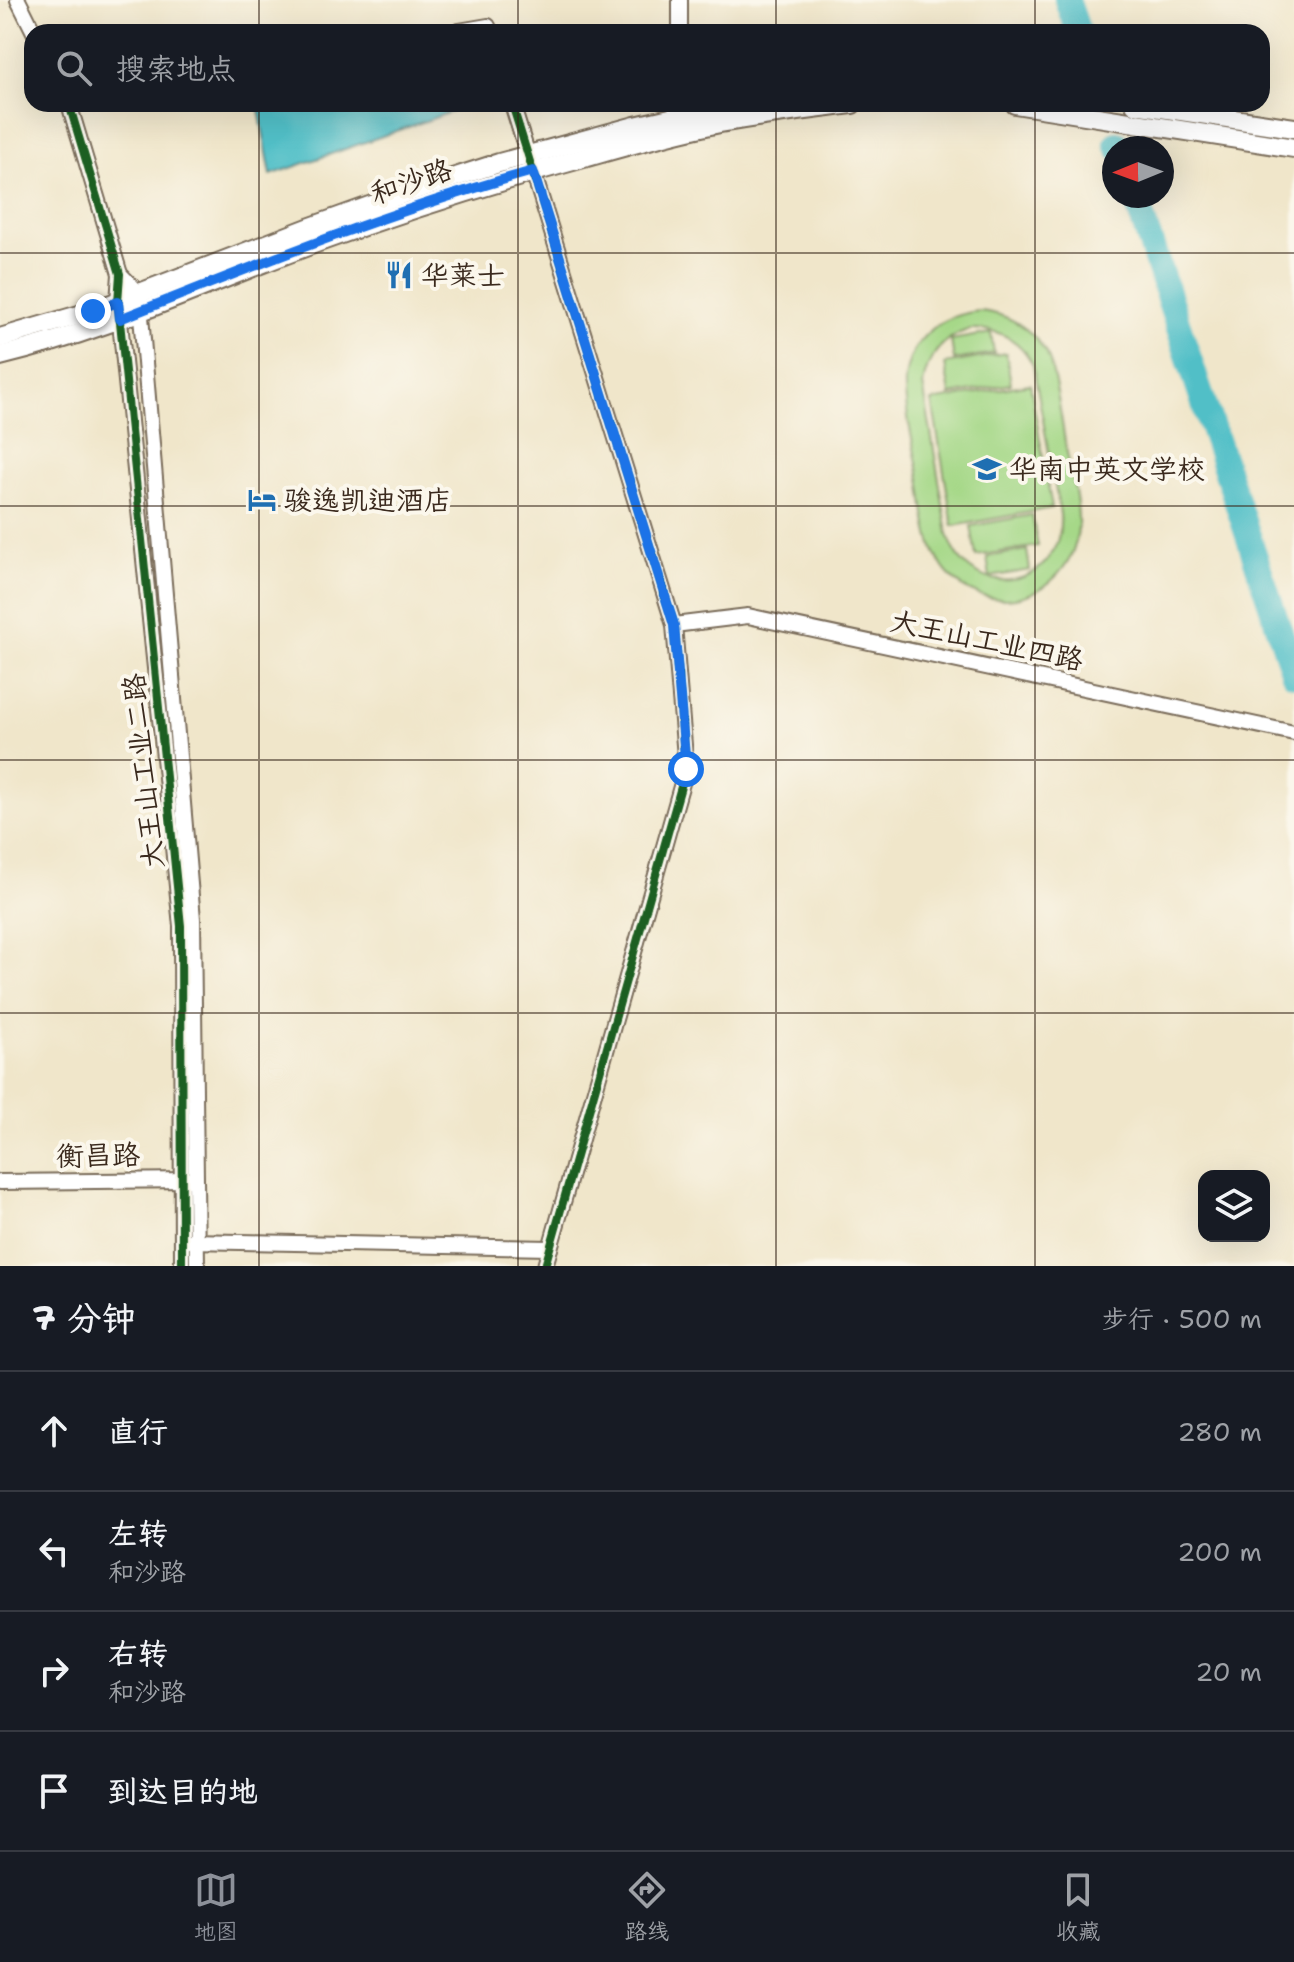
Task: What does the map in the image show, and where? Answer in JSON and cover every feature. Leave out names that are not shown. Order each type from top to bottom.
[{"type":"main road","name":"和沙路","points":[[0,356],[98,327],[119,310],[139,302],[317,243],[674,112]]},
{"type":"main road","name":"和沙路","points":[[531,163],[720,123],[790,112]]},
{"type":"main road","points":[[1066,112],[1294,148]]},
{"type":"main road","points":[[1188,112],[1294,128]]},
{"type":"main road","name":"和沙路","points":[[0,338],[93,311],[119,310]]},
{"type":"street","points":[[18,0],[30,24]]},
{"type":"street","points":[[680,0],[680,24]]},
{"type":"street","points":[[75,112],[120,274],[139,302]]},
{"type":"street","points":[[515,112],[674,625],[686,769],[545,1266]]},
{"type":"street","name":"大王山工业二路","points":[[120,274],[119,310],[181,926],[190,1241],[197,1266]]},
{"type":"street","name":"大王山工业二路","points":[[139,302],[193,919],[189,1180]]},
{"type":"street","name":"大王山工业四路","points":[[674,625],[748,616],[1291,732]]},
{"type":"street","name":"衡昌路","points":[[0,1182],[189,1180]]},
{"type":"street","points":[[190,1241],[550,1248]]},
{"type":"street","name":"大王山工业二路","points":[[182,1266],[190,1241]]},
{"type":"green space","points":[[981,311],[1013,320],[1030,332],[1049,359],[1076,497],[1078,526],[1067,563],[1050,582],[1028,595],[1015,598],[997,599],[971,591],[941,565],[928,529],[908,417],[905,382],[913,353],[920,341],[940,323]],"holes":[[[970,329],[1008,337],[1022,348],[1033,365],[1060,514],[1058,539],[1048,559],[1033,573],[1014,580],[994,580],[975,572],[959,557],[948,534],[923,385],[928,365],[944,343]]]},
{"type":"green space","points":[[991,333],[994,353],[954,360],[951,340]]},
{"type":"green space","points":[[1006,353],[1011,384],[950,395],[945,364]]},
{"type":"green space","points":[[1030,384],[1052,508],[953,526],[932,401]]},
{"type":"green space","points":[[1032,515],[1038,546],[976,556],[971,526]]},
{"type":"green space","points":[[1027,550],[1030,570],[990,577],[987,557]]},
{"type":"water","points":[[259,112],[451,112],[271,175]]},
{"type":"waterway","points":[[1067,0],[1075,24]]},
{"type":"waterway","points":[[1139,208],[1294,674]]},
{"type":"cycle path","points":[[71,112],[120,274],[118,302],[181,926],[182,1266]]},
{"type":"cycle path","points":[[514,112],[674,625],[686,769],[545,1266]]},
{"type":"place","name":"华莱士","points":[[399,275]]},
{"type":"place","name":"华南中英文学校","points":[[987,469]]},
{"type":"place","name":"骏逸凯迪酒店","points":[[262,500]]},
{"type":"route","points":[[93,311],[118,302],[120,319],[406,211],[533,171],[674,625],[686,769]]}]
